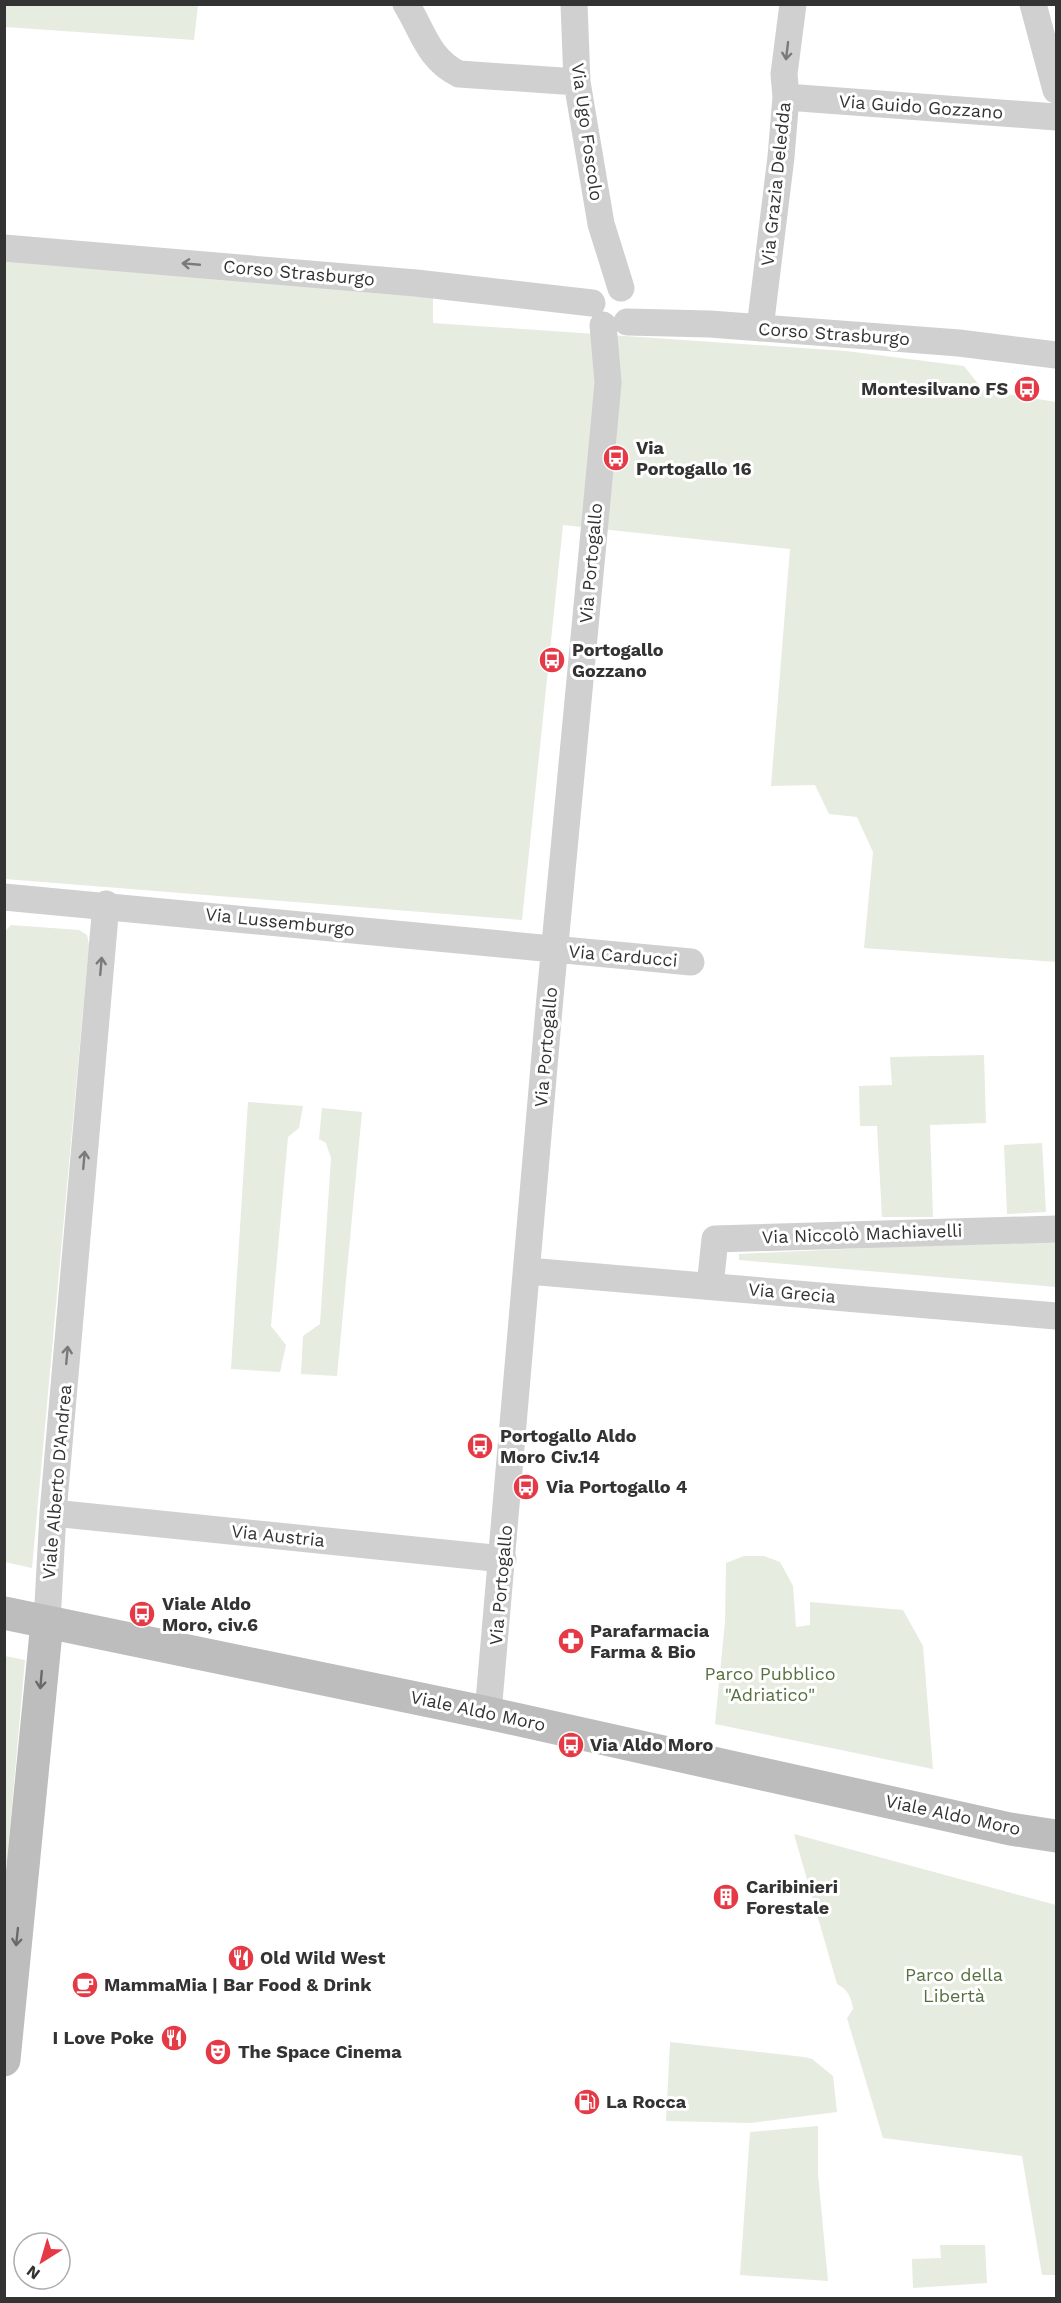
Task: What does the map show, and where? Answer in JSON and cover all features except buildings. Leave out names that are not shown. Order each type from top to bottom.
[{"type":"street","points":[[406,4],[430,52],[443,65],[459,74],[577,81]]},
{"type":"street","name":"Via Ugo Foscolo","points":[[574,4],[577,81],[614,308]]},
{"type":"street","name":"Via Grazia Deledda","points":[[760,328],[786,97],[784,74],[793,4]]},
{"type":"street","points":[[1033,4],[1056,90]]},
{"type":"street","name":"Via Guido Gozzano","points":[[786,97],[1056,117]]},
{"type":"street","name":"Corso Strasburgo","points":[[4,248],[416,283],[561,299],[710,324],[958,343],[1056,355]]},
{"type":"street","name":"Via Portogallo","points":[[488,1713],[614,308]]},
{"type":"street","points":[[958,343],[974,359],[1056,370]]},
{"type":"street","name":"Via Lussemburgo","points":[[4,897],[106,904],[555,950]]},
{"type":"street","name":"Viale Alberto D'Andrea","points":[[4,2060],[47,1622],[53,1513],[106,904]]},
{"type":"street","name":"Via Carducci","points":[[555,950],[691,962]]},
{"type":"street","name":"Via Niccolò Machiavelli","points":[[710,1286],[715,1239],[1056,1229]]},
{"type":"street","name":"Via Grecia","points":[[528,1271],[1056,1316]]},
{"type":"street","name":"Via Austria","points":[[53,1513],[503,1558]]},
{"type":"street","name":"Viale Aldo Moro","points":[[4,1613],[488,1713],[1010,1829],[1056,1836]]},
{"type":"green space","points":[[4,5],[198,5],[194,40],[5,27]]},
{"type":"green space","points":[[4,258],[433,294],[433,323],[846,351],[964,366],[983,390],[1056,402],[1056,962],[864,948],[873,852],[857,817],[829,814],[815,785],[771,786],[790,549],[563,525],[522,920],[5,879]]},
{"type":"green space","points":[[11,925],[79,930],[87,935],[89,945],[32,1568],[5,1562],[4,944],[6,930]]},
{"type":"green space","points":[[984,1055],[986,1123],[930,1125],[933,1217],[882,1217],[877,1126],[860,1126],[859,1086],[892,1085],[890,1057]]},
{"type":"green space","points":[[248,1102],[303,1106],[299,1128],[288,1137],[271,1326],[286,1345],[280,1372],[231,1369]]},
{"type":"green space","points":[[322,1108],[362,1112],[337,1376],[301,1374],[303,1336],[320,1324],[331,1158],[326,1143],[319,1139]]},
{"type":"green space","points":[[1042,1143],[1046,1212],[1007,1214],[1004,1145]]},
{"type":"green space","points":[[1056,1239],[1056,1287],[739,1260],[739,1254]]},
{"type":"green space","name":"Parco Pubblico \"Adriatico\"","points":[[744,1556],[764,1556],[780,1562],[793,1586],[796,1627],[810,1625],[810,1602],[903,1610],[923,1646],[933,1769],[715,1724],[725,1622],[726,1563]]},
{"type":"green space","points":[[4,1656],[25,1660],[5,1883]]},
{"type":"green space","name":"Parco della Libertà","points":[[794,1834],[1056,1905],[1056,2275],[1042,2275],[1022,2156],[883,2138],[847,2018],[853,2009],[851,2000],[846,1991],[837,1984]]},
{"type":"green space","points":[[670,2042],[812,2059],[833,2076],[837,2112],[751,2123],[666,2121]]},
{"type":"green space","points":[[818,2126],[818,2174],[828,2281],[740,2275],[750,2132]]},
{"type":"green space","points":[[940,2245],[985,2245],[987,2283],[913,2288],[912,2259],[941,2258]]},
{"type":"place","name":"Montesilvano FS","points":[[1027,389]]},
{"type":"place","name":"Via Portogallo 16","points":[[616,458]]},
{"type":"place","name":"Portogallo Gozzano","points":[[552,660]]},
{"type":"place","name":"Portogallo Aldo Moro Civ.14","points":[[480,1446]]},
{"type":"place","name":"Via Portogallo 4","points":[[526,1487]]},
{"type":"place","name":"Viale Aldo Moro, civ.6","points":[[142,1614]]},
{"type":"place","name":"Parafarmacia Farma & Bio","points":[[571,1641]]},
{"type":"place","name":"Via Aldo Moro","points":[[571,1745]]},
{"type":"place","name":"Caribinieri Forestale","points":[[726,1897]]},
{"type":"place","name":"Old Wild West","points":[[241,1958]]},
{"type":"place","name":"MammaMia | Bar Food & Drink","points":[[85,1985]]},
{"type":"place","name":"I Love Poke","points":[[174,2038]]},
{"type":"place","name":"The Space Cinema","points":[[218,2052]]},
{"type":"place","name":"La Rocca","points":[[587,2102]]}]
